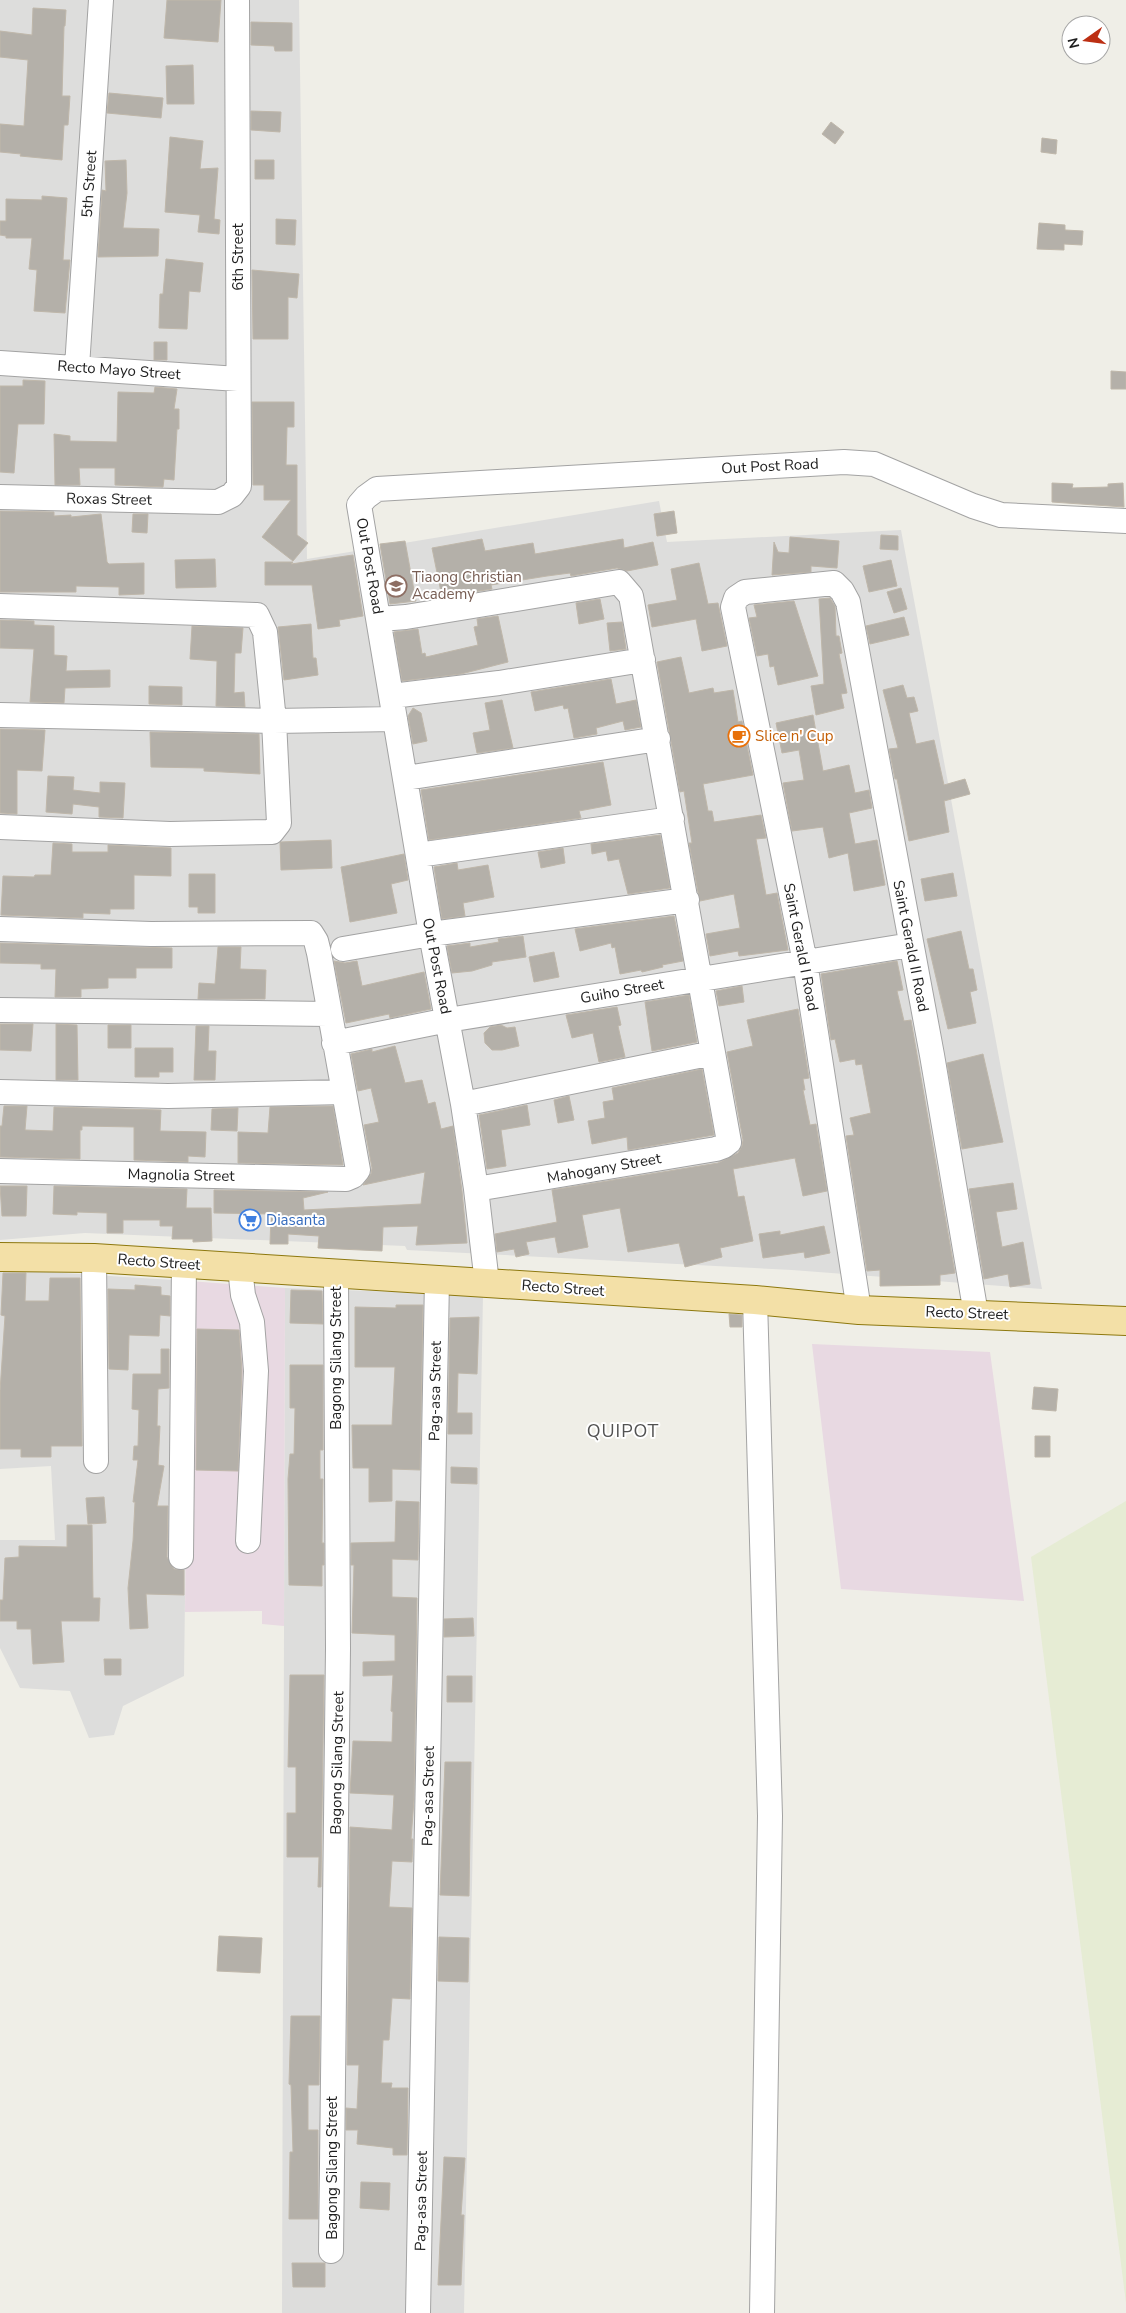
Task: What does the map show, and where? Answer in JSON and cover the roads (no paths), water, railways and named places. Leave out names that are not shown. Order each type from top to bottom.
[{"type":"main road","name":"Recto Street","points":[[0,1257],[94,1258],[754,1300],[859,1310],[1126,1321]]},
{"type":"street","name":"5th Street","points":[[77,367],[101,0]]},
{"type":"street","name":"6th Street","points":[[218,502],[232,495],[240,486],[237,0]]},
{"type":"street","name":"Recto Mayo Street","points":[[0,362],[238,379]]},
{"type":"street","name":"Out Post Road","points":[[487,1283],[476,1189],[463,1104],[431,934],[380,619],[359,506],[377,489],[844,462],[874,464],[973,506],[1001,515],[1126,520]]},
{"type":"street","name":"Roxas Street","points":[[0,496],[218,502]]},
{"type":"street","points":[[380,619],[406,617],[619,582],[632,596],[687,900],[713,1053],[463,1104]]},
{"type":"street","name":"Saint Gerald I Road","points":[[834,583],[745,592],[736,598],[733,608],[805,962],[859,1310]]},
{"type":"street","name":"Saint Gerald II Road","points":[[834,583],[842,590],[848,602],[976,1314]]},
{"type":"street","points":[[0,606],[257,615],[262,622],[265,632],[274,721],[279,823],[272,832],[170,834],[0,827]]},
{"type":"street","points":[[392,696],[499,683],[643,660]]},
{"type":"street","points":[[0,715],[274,721],[395,719]]},
{"type":"street","points":[[406,778],[658,739]]},
{"type":"street","points":[[418,855],[672,820]]},
{"type":"street","points":[[343,949],[431,934],[687,900]]},
{"type":"street","points":[[0,929],[151,934],[311,933],[318,946],[328,1014],[344,1092],[168,1096],[0,1092]]},
{"type":"street","name":"Guiho Street","points":[[334,1043],[448,1020],[911,945]]},
{"type":"street","points":[[0,1010],[328,1014]]},
{"type":"street","name":"Mahogany Street","points":[[476,1189],[716,1149],[724,1146],[729,1142],[713,1053]]},
{"type":"street","name":"Magnolia Street","points":[[0,1171],[346,1179],[358,1170],[344,1092]]},
{"type":"street","points":[[94,1258],[96,1461]]},
{"type":"street","points":[[181,1557],[184,1264]]},
{"type":"street","points":[[240,1268],[243,1295],[252,1322],[256,1371],[248,1541]]},
{"type":"street","name":"Bagong Silang Street","points":[[331,2251],[338,1648],[336,1274]]},
{"type":"street","name":"Pag-asa Street","points":[[418,2313],[437,1279]]},
{"type":"street","points":[[754,1300],[770,1816],[762,2313]]},
{"type":"place","name":"Tiaong Christian Academy","points":[[396,586]]},
{"type":"place","name":"Slice n' Cup","points":[[739,736]]},
{"type":"place","name":"Diasanta","points":[[250,1220]]},
{"type":"district","name":"QUIPOT","points":[[623,1431]]}]
